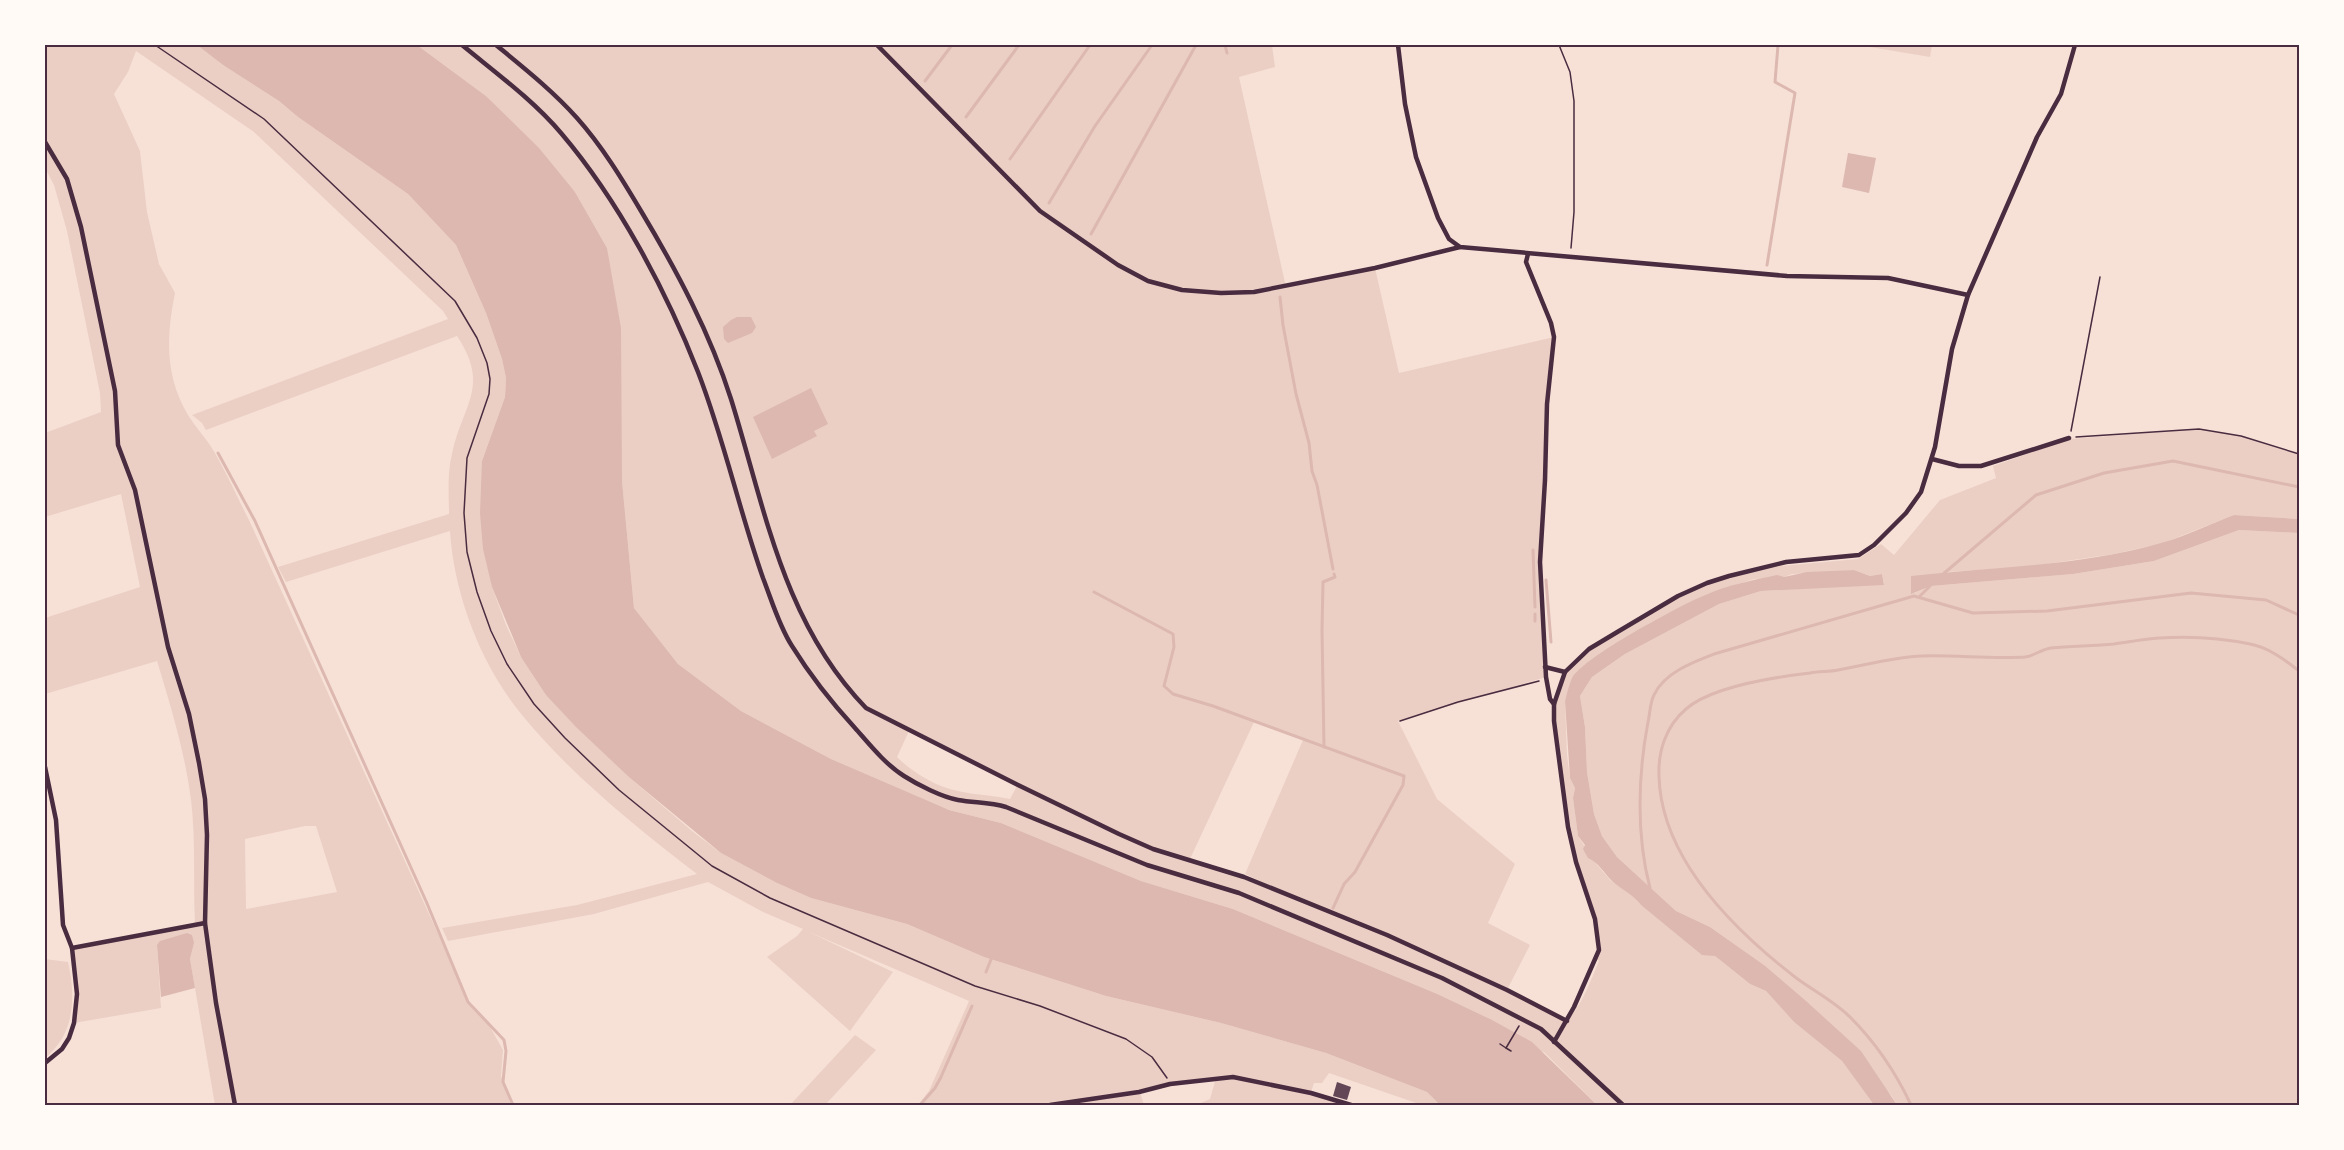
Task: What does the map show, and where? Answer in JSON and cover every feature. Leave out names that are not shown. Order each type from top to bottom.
[{"type":"street","points":[[462,45],[561,132],[606,194],[662,291],[698,372],[710,405],[749,540],[784,631],[836,708],[887,762],[904,776],[951,798],[993,803],[1006,807],[1147,865],[1239,893],[1380,951],[1541,1029],[1623,1105]]},
{"type":"street","points":[[496,45],[577,118],[624,182],[682,281],[718,364],[770,533],[801,615],[810,634],[853,694],[866,708],[1119,834],[1153,849],[1244,877],[1387,935],[1507,990],[1567,1021]]},
{"type":"street","points":[[877,45],[1040,211],[1118,266],[1148,281],[1182,290],[1221,293],[1254,292],[1375,268],[1460,247],[1787,276],[1888,278],[1968,295]]},
{"type":"street","points":[[1398,45],[1405,104],[1416,156],[1438,218],[1449,239],[1460,247]]},
{"type":"street","points":[[1554,1042],[1567,1021],[1599,950],[1593,912],[1576,862],[1568,827],[1554,721],[1554,704],[1565,672],[1588,649],[1678,596],[1707,583],[1786,562],[1859,555],[1874,545],[1906,513],[1921,492],[1932,459],[1939,433],[1952,349],[1968,295],[2037,137],[2061,94],[2075,45]]},
{"type":"street","points":[[45,142],[67,179],[81,227],[115,392],[118,445],[135,490],[168,647],[189,714],[199,763],[205,799],[207,835],[206,923],[216,1003],[235,1105]]},
{"type":"street","points":[[1528,254],[1526,262],[1551,323],[1554,338],[1547,404],[1540,562],[1546,680],[1550,699],[1554,704]]},
{"type":"street","points":[[1932,459],[1959,466],[1980,466],[2069,438]]},
{"type":"street","points":[[1545,667],[1565,672]]},
{"type":"street","points":[[45,766],[56,820],[63,925],[72,948],[76,979],[74,1023],[62,1049],[45,1064]]},
{"type":"street","points":[[72,948],[206,923]]},
{"type":"street","points":[[1050,1105],[1139,1092],[1170,1084],[1233,1077],[1311,1092],[1351,1105]]},
{"type":"path","points":[[155,45],[264,119],[455,301],[477,338],[487,363],[490,379],[489,394],[467,458],[464,513],[467,552],[477,592],[491,631],[507,664],[534,704],[565,738],[619,790],[712,866],[770,898],[975,986],[1040,1006],[1126,1039],[1152,1057],[1170,1084]]},
{"type":"path","points":[[1559,45],[1570,72],[1574,101],[1574,212],[1571,258]]},
{"type":"path","points":[[2100,277],[2069,438],[2199,429],[2241,436],[2299,454]]},
{"type":"path","points":[[1400,721],[1458,702],[1546,680]]},
{"type":"path","points":[[1506,1047],[1521,1023]]},
{"type":"path","points":[[1500,1044],[1511,1051]]},
{"type":"shaded area","points":[[45,45],[197,45],[408,194],[456,245],[486,313],[502,359],[506,378],[505,397],[482,461],[492,587],[521,657],[630,778],[721,853],[811,898],[907,924],[984,957],[1106,996],[1221,1023],[1326,1053],[1427,1092],[1440,1105],[1422,1105],[1329,1073],[1322,1083],[1314,1083],[1311,1092],[1340,1102],[1339,1105],[1196,1105],[1210,1099],[1216,1078],[1140,1092],[1144,1105],[918,1105],[929,1091],[969,1001],[809,932],[893,972],[850,1031],[767,957],[797,936],[803,929],[763,912],[708,882],[594,914],[448,941],[442,928],[577,905],[697,874],[628,819],[560,758],[507,695],[482,652],[472,628],[457,580],[450,531],[286,582],[278,567],[449,514],[450,461],[471,396],[472,369],[457,336],[206,430],[202,423],[192,415],[448,319],[443,311],[254,132],[136,51],[128,72],[114,94],[140,151],[147,212],[159,264],[175,293],[169,341],[171,371],[175,386],[188,415],[210,445],[249,520],[472,1008],[489,1025],[503,1050],[501,1076],[511,1105],[215,1105],[190,959],[194,943],[157,945],[161,1008],[74,1023],[76,1009],[72,948],[195,924],[193,831],[185,765],[157,661],[45,694],[45,618],[140,587],[121,494],[45,517],[45,433],[101,412],[100,393],[67,231],[54,185],[45,168]],"holes":[[[305,826],[316,826],[337,892],[246,909],[245,839]]]},
{"type":"shaded area","points":[[197,45],[417,45],[486,96],[539,148],[575,192],[607,248],[621,328],[622,481],[634,608],[678,664],[741,711],[831,759],[949,810],[1001,823],[1141,881],[1233,909],[1435,993],[1492,1020],[1532,1042],[1597,1105],[1440,1105],[1427,1092],[1326,1053],[1221,1023],[1106,996],[984,957],[907,924],[811,898],[721,853],[630,778],[576,727],[546,695],[521,657],[492,587],[483,549],[480,513],[482,461],[505,397],[506,378],[486,313],[456,245],[408,194]]},
{"type":"shaded area","points":[[417,45],[1272,45],[1275,67],[1239,77],[1286,287],[1375,268],[1399,373],[1554,337],[1540,562],[1546,677],[1398,721],[1437,799],[1515,864],[1488,923],[1530,945],[1507,990],[1567,1021],[1585,993],[1599,961],[1596,959],[1600,950],[1598,931],[1568,827],[1554,704],[1565,672],[1577,658],[1678,596],[1707,583],[1758,568],[1858,559],[1881,544],[1894,555],[1940,500],[1996,478],[1993,466],[2070,439],[2199,429],[2241,436],[2299,454],[2299,519],[2234,515],[2163,543],[2114,554],[2025,567],[1947,572],[1912,594],[1931,586],[2073,574],[2154,561],[2239,530],[2299,533],[2299,1105],[1897,1105],[1891,1095],[1764,965],[1710,927],[1676,911],[1617,857],[1602,836],[1594,814],[1587,772],[1585,727],[1580,696],[1592,677],[1625,654],[1719,604],[1761,591],[1884,584],[1882,574],[1870,576],[1854,570],[1792,574],[1784,577],[1754,579],[1707,594],[1653,621],[1605,651],[1573,677],[1565,701],[1567,755],[1570,778],[1575,788],[1573,798],[1578,836],[1594,861],[1610,880],[1634,896],[1641,905],[1715,956],[1750,984],[1766,991],[1794,1022],[1842,1061],[1874,1105],[1597,1105],[1545,1053],[1435,993],[1233,909],[1141,881],[1001,823],[931,803],[831,759],[741,711],[678,664],[634,608],[622,481],[607,248],[575,192],[486,96]],"holes":[[[1254,722],[1303,740],[1245,874],[1307,903],[1190,859]],[[909,731],[1017,786],[1010,799],[950,789],[917,773],[897,757]]]},
{"type":"shaded area","points":[[1858,45],[1932,45],[1930,57]]},
{"type":"shaded area","points":[[1848,153],[1876,158],[1869,193],[1842,187]]},
{"type":"shaded area","points":[[737,317],[751,317],[756,327],[752,333],[728,343],[724,339],[723,327]]},
{"type":"shaded area","points":[[811,388],[828,424],[814,431],[817,436],[772,459],[753,417]]},
{"type":"shaded area","points":[[2234,515],[2299,519],[2299,533],[2239,530],[2154,561],[2073,574],[1931,586],[1911,594],[1911,576],[2100,557],[2170,540]]},
{"type":"shaded area","points":[[1854,570],[1870,576],[1882,574],[1884,585],[1761,591],[1719,604],[1625,654],[1592,677],[1580,696],[1585,727],[1587,772],[1594,814],[1602,836],[1617,857],[1676,911],[1710,927],[1764,965],[1806,1001],[1861,1051],[1897,1105],[1874,1105],[1842,1061],[1794,1022],[1766,991],[1750,984],[1715,956],[1702,955],[1612,881],[1598,865],[1588,858],[1583,849],[1585,845],[1578,836],[1573,798],[1575,788],[1570,778],[1565,701],[1572,678],[1595,657],[1655,620],[1723,588],[1777,575],[1784,577],[1807,572]]},
{"type":"shaded area","points":[[187,933],[192,935],[194,943],[190,959],[195,988],[161,997],[157,945],[160,941]]},
{"type":"shaded area","points":[[45,959],[68,962],[72,1001],[68,1026],[55,1048],[45,1058]]},
{"type":"shaded area","points":[[855,1035],[876,1050],[825,1105],[790,1105]]},
{"type":"building","points":[[1337,1082],[1351,1087],[1347,1100],[1333,1096]]},
{"type":"waterway","points":[[925,81],[952,45]]},
{"type":"waterway","points":[[966,117],[1019,45]]},
{"type":"waterway","points":[[1010,159],[1090,45]]},
{"type":"waterway","points":[[1049,203],[1095,126],[1152,45]]},
{"type":"waterway","points":[[1091,234],[1196,45]]},
{"type":"waterway","points":[[1225,45],[1227,53]]},
{"type":"waterway","points":[[1767,265],[1795,93],[1775,82],[1778,45]]},
{"type":"waterway","points":[[1280,297],[1296,394],[1309,443],[1312,471],[1317,485],[1333,569]]},
{"type":"waterway","points":[[218,453],[255,521],[426,901],[468,1002],[504,1040],[506,1051],[503,1082],[513,1105]]},
{"type":"waterway","points":[[1942,575],[2036,495],[2104,473],[2173,461],[2299,487]]},
{"type":"waterway","points":[[1533,550],[1535,607]]},
{"type":"waterway","points":[[1324,747],[1323,582],[1335,577],[1334,574]]},
{"type":"waterway","points":[[1546,580],[1551,642]]},
{"type":"waterway","points":[[1920,596],[1930,586]]},
{"type":"waterway","points":[[1094,592],[1173,634],[1174,647],[1164,686],[1173,694],[1213,706],[1404,776],[1403,785],[1355,872],[1344,884],[1333,908]]},
{"type":"waterway","points":[[1650,888],[1642,847],[1640,805],[1642,763],[1651,705],[1654,695],[1665,680],[1680,669],[1697,661],[1714,654],[1914,596],[1973,613],[2047,611],[2191,593],[2266,600],[2299,615]]},
{"type":"waterway","points":[[1535,614],[1535,621]]},
{"type":"waterway","points":[[1911,1105],[1884,1058],[1850,1017],[1795,977],[1748,937],[1705,890],[1687,863],[1672,836],[1663,806],[1659,776],[1662,748],[1668,731],[1679,716],[1697,701],[1712,694],[1780,677],[1835,671],[1911,657],[2025,657],[2051,648],[2114,644],[2159,638],[2205,638],[2257,646],[2276,654],[2299,671]]},
{"type":"waterway","points":[[986,972],[992,957]]},
{"type":"waterway","points":[[920,1105],[935,1088],[941,1077],[972,1006]]}]
